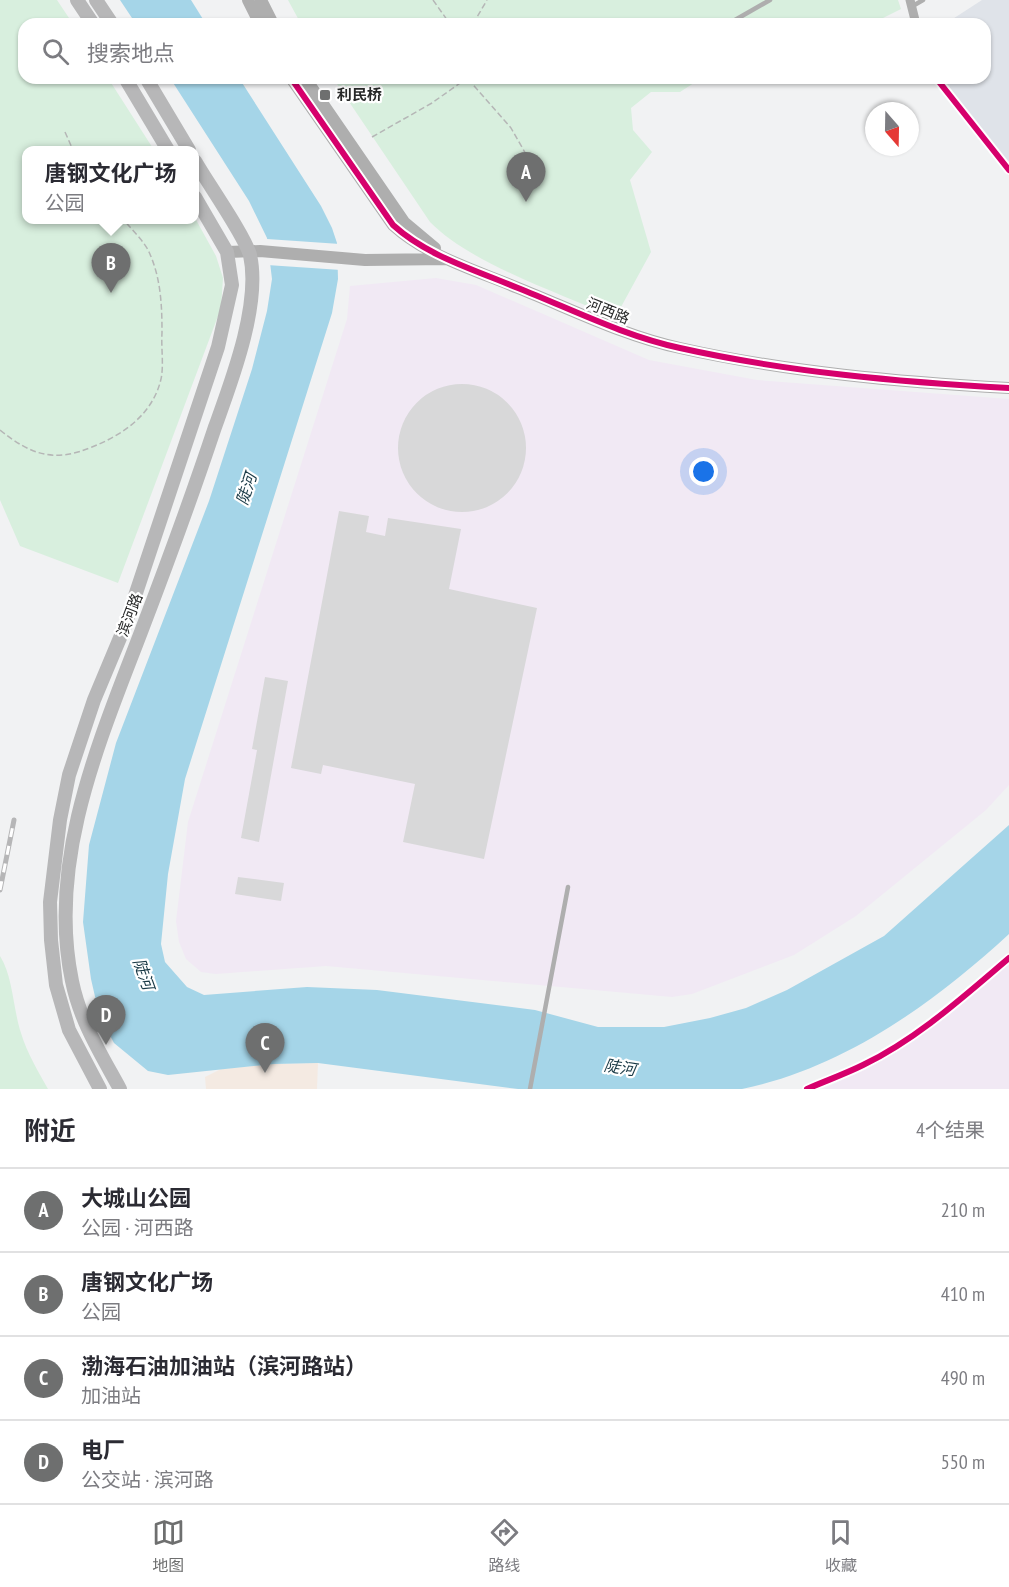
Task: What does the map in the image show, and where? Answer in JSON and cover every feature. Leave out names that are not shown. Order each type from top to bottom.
[{"type":"main road","points":[[76,0],[89,18]]},
{"type":"main road","points":[[96,0],[108,18]]},
{"type":"main road","points":[[129,84],[166,146]]},
{"type":"main road","points":[[150,84],[187,146]]},
{"type":"main road","name":"滨河路","points":[[120,1089],[83,1021],[72,980],[67,938],[68,897],[74,832],[89,769],[183,520],[227,394],[251,304],[255,251],[199,167]]},
{"type":"main road","name":"滨河路","points":[[100,1089],[69,1030],[56,985],[50,902],[60,820],[73,764],[94,700],[125,626],[218,347],[232,285],[227,252],[199,203]]},
{"type":"street","points":[[248,0],[257,18]]},
{"type":"street","points":[[261,0],[270,18]]},
{"type":"street","points":[[911,3],[915,18]]},
{"type":"street","name":"河西路","points":[[295,84],[393,225],[408,239],[447,259],[635,335],[679,348],[794,368],[928,384],[1009,388]]},
{"type":"street","name":"河西路","points":[[309,84],[404,222],[447,259]]},
{"type":"street","points":[[941,84],[1009,170]]},
{"type":"street","points":[[227,252],[255,251],[343,259],[447,259]]},
{"type":"street","points":[[807,1089],[864,1065],[908,1039],[950,1008],[1009,958]]},
{"type":"lane","points":[[738,18],[770,0]]},
{"type":"lane","points":[[911,3],[923,0]]},
{"type":"lane","points":[[530,1089],[568,887]]},
{"type":"path","points":[[433,0],[446,18]]},
{"type":"path","points":[[476,18],[487,0]]},
{"type":"path","points":[[372,137],[432,103],[460,84]]},
{"type":"path","points":[[471,84],[511,128],[527,156]]},
{"type":"path","points":[[65,132],[71,146]]},
{"type":"path","points":[[0,430],[22,447],[52,456],[72,455],[114,439],[136,422],[152,400],[161,379],[163,302],[149,251],[128,224]]},
{"type":"shaded area","points":[[982,0],[1009,0],[1009,165],[946,84],[991,84],[991,18],[954,18]]},
{"type":"shaded area","points":[[436,278],[476,285],[649,360],[757,380],[1009,399],[1009,785],[986,810],[856,916],[794,955],[692,994],[672,997],[326,966],[216,974],[201,972],[186,959],[179,942],[176,921],[188,822],[347,319],[350,286]]},
{"type":"shaded area","points":[[1009,962],[1009,1089],[824,1089],[894,1053],[947,1015]]},
{"type":"shaded area","points":[[318,1063],[317,1089],[206,1089],[205,1077],[221,1069]]},
{"type":"green space","points":[[0,0],[57,0],[69,18],[18,18],[18,84],[112,84],[151,146],[22,146],[22,224],[198,224],[216,256],[223,278],[221,308],[118,583],[20,546],[0,500]]},
{"type":"green space","points":[[288,0],[898,0],[901,9],[883,18],[298,18]]},
{"type":"green space","points":[[337,84],[692,84],[680,92],[651,92],[631,108],[633,130],[652,152],[630,180],[651,252],[615,318],[492,264],[447,237],[430,222]]},
{"type":"green space","points":[[0,956],[8,973],[23,1040],[48,1089],[0,1089]]},
{"type":"water","points":[[120,0],[191,0],[202,18],[132,18]]},
{"type":"water","name":"陡河","points":[[174,84],[243,84],[321,206],[332,228],[337,243],[338,279],[332,313],[185,779],[168,874],[161,944],[165,962],[187,987],[204,995],[307,987],[377,990],[535,1010],[598,1027],[664,1027],[710,1018],[746,1008],[787,990],[884,936],[1009,825],[1009,934],[950,984],[886,1030],[816,1066],[742,1089],[518,1089],[318,1063],[274,1064],[168,1075],[148,1071],[114,1043],[99,1014],[91,979],[83,922],[89,845],[116,743],[209,501],[252,369],[267,311],[272,279],[267,238],[249,201]]},
{"type":"pier","points":[[267,239],[340,244],[341,270],[267,265]]},
{"type":"building","points":[[462,384],[486,389],[507,403],[521,424],[526,448],[521,472],[507,493],[486,507],[462,512],[438,507],[417,493],[403,472],[398,448],[403,424],[417,403],[438,389]]},
{"type":"building","points":[[339,511],[369,516],[366,532],[385,536],[388,518],[461,529],[449,589],[537,608],[484,859],[403,842],[415,784],[323,765],[321,774],[291,768]]},
{"type":"building","points":[[265,677],[288,681],[259,842],[241,838],[257,750],[252,749]]},
{"type":"building","points":[[238,877],[284,883],[281,901],[235,894]]},
{"type":"railway","points":[[0,890],[14,820]]},
{"type":"cycle path","points":[[295,84],[393,225],[406,236],[452,261],[618,329],[680,348],[761,364],[843,375],[1009,388]]},
{"type":"cycle path","points":[[941,84],[1009,170]]},
{"type":"cycle path","points":[[807,1089],[863,1065],[902,1043],[939,1016],[1009,958]]},
{"type":"place","name":"利民桥","points":[[325,95]]},
{"type":"place","name":"大城山公园","points":[[526,202]]},
{"type":"place","name":"唐钢文化广场","points":[[111,293]]},
{"type":"place","name":"电厂","points":[[106,1045]]},
{"type":"place","name":"渤海石油加油站（滨河路站）","points":[[265,1073]]}]
